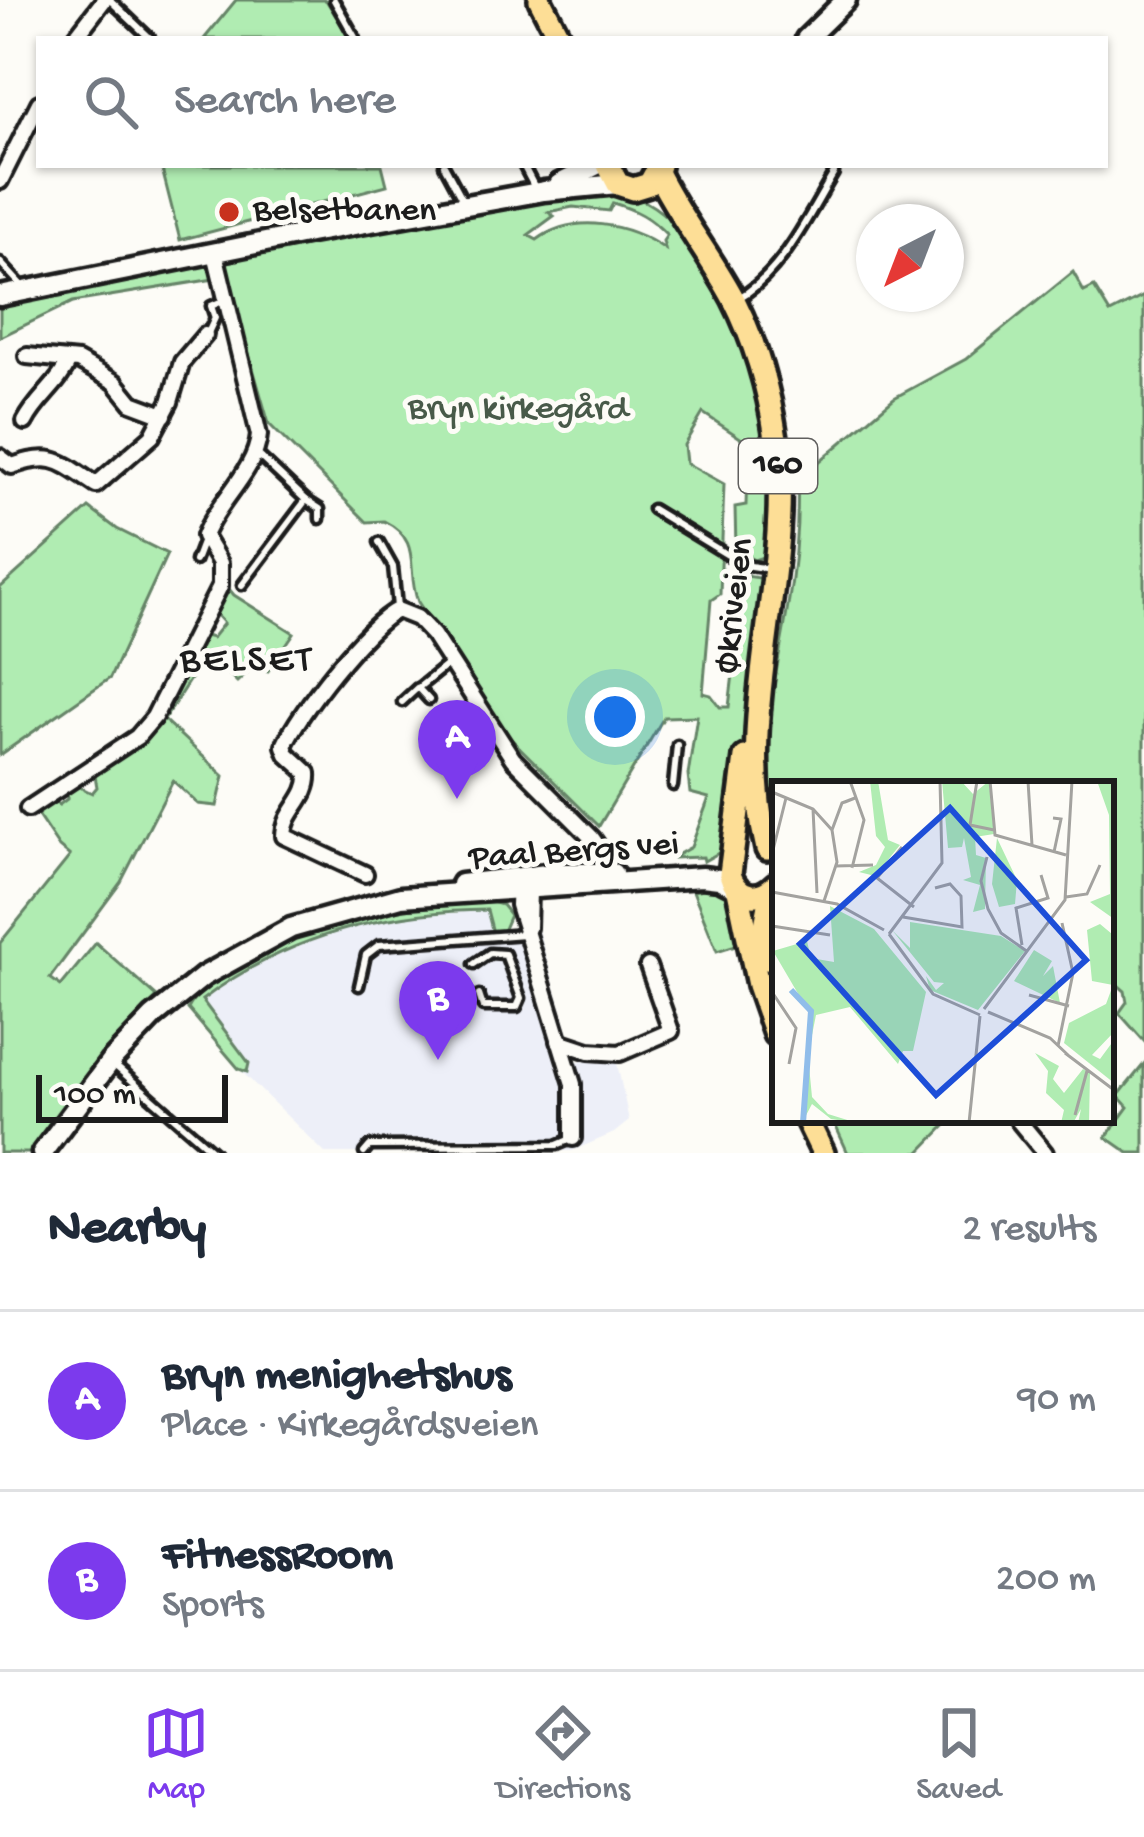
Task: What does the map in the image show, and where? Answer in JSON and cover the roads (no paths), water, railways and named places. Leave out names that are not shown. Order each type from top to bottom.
[{"type":"main road","points":[[540,0],[558,36]]},
{"type":"main road","name":"160","points":[[622,179],[649,184],[658,168]]},
{"type":"main road","name":"Økriveien","points":[[660,168],[734,301],[758,362],[776,437],[780,509],[757,715],[756,799],[771,853]]},
{"type":"main road","name":"Økriveien","points":[[622,179],[693,235]]},
{"type":"main road","name":"Økriveien","points":[[733,858],[745,757],[757,715]]},
{"type":"main road","name":"160","points":[[771,853],[748,847],[733,858],[730,874],[772,1027]]},
{"type":"main road","name":"160","points":[[736,889],[754,896],[772,887]]},
{"type":"main road","name":"160","points":[[772,892],[764,931],[772,1013]]},
{"type":"main road","points":[[808,1123],[823,1153]]},
{"type":"street","points":[[77,36],[107,0]]},
{"type":"street","points":[[809,36],[846,0]]},
{"type":"street","points":[[0,181],[36,109]]},
{"type":"street","points":[[541,192],[591,168]]},
{"type":"street","points":[[0,296],[622,179]]},
{"type":"street","points":[[28,809],[137,736],[160,706],[220,586],[220,563],[204,536],[213,513],[256,453],[259,435],[215,253]]},
{"type":"street","points":[[0,479],[6,461],[47,457],[96,485],[152,436],[182,362],[205,335]]},
{"type":"street","points":[[27,356],[78,361],[108,377],[131,403],[164,415]]},
{"type":"street","points":[[25,422],[35,401],[62,378],[69,361]]},
{"type":"street","points":[[365,874],[284,836],[284,824],[309,783],[308,773],[286,754],[284,746],[292,728],[365,637],[398,610],[417,618],[513,759],[592,838],[608,878]]},
{"type":"street","name":"Paal Bergs vei","points":[[43,1153],[110,1062],[180,993],[238,955],[326,915],[452,885],[608,878],[733,858]]},
{"type":"street","name":"Paal Bergs vei","points":[[608,878],[702,877],[719,879],[736,889]]},
{"type":"street","points":[[522,885],[541,993],[573,1084],[573,1138]]},
{"type":"street","points":[[560,1041],[590,1051],[620,1053],[671,1030],[648,966]]},
{"type":"street","points":[[1021,1123],[1046,1153]]},
{"type":"lane","points":[[107,0],[148,36]]},
{"type":"lane","points":[[334,0],[354,36]]},
{"type":"lane","points":[[446,168],[466,206]]},
{"type":"lane","points":[[525,168],[541,192]]},
{"type":"lane","points":[[734,301],[789,248],[834,173]]},
{"type":"lane","points":[[0,262],[25,292]]},
{"type":"lane","points":[[205,335],[215,318],[212,306],[228,298]]},
{"type":"lane","points":[[256,453],[320,509],[320,519]]},
{"type":"lane","points":[[242,585],[305,500]]},
{"type":"lane","points":[[652,509],[744,565],[774,569]]},
{"type":"lane","points":[[196,561],[204,536]]},
{"type":"lane","points":[[379,542],[393,567],[398,610]]},
{"type":"lane","points":[[402,702],[450,661]]},
{"type":"lane","points":[[418,688],[429,700]]},
{"type":"lane","points":[[673,786],[677,745]]},
{"type":"lane","points":[[359,986],[366,955],[373,948],[527,933]]},
{"type":"lane","points":[[424,940],[424,951]]},
{"type":"lane","points":[[474,964],[490,953],[505,954],[521,998],[517,1007],[483,1007],[479,995]]},
{"type":"lane","points":[[110,1062],[214,1152]]},
{"type":"lane","points":[[364,1153],[370,1146],[557,1145],[573,1138]]},
{"type":"place","name":"Belsetbanen","points":[[229,212]]},
{"type":"place","name":"Bryn menighetshus","points":[[457,799]]},
{"type":"place","name":"FitnessRoom","points":[[438,1060]]},
{"type":"district","name":"BELSET","points":[[247,662]]},
{"type":"park label","name":"Bryn kirkegård","points":[[518,410]]}]
